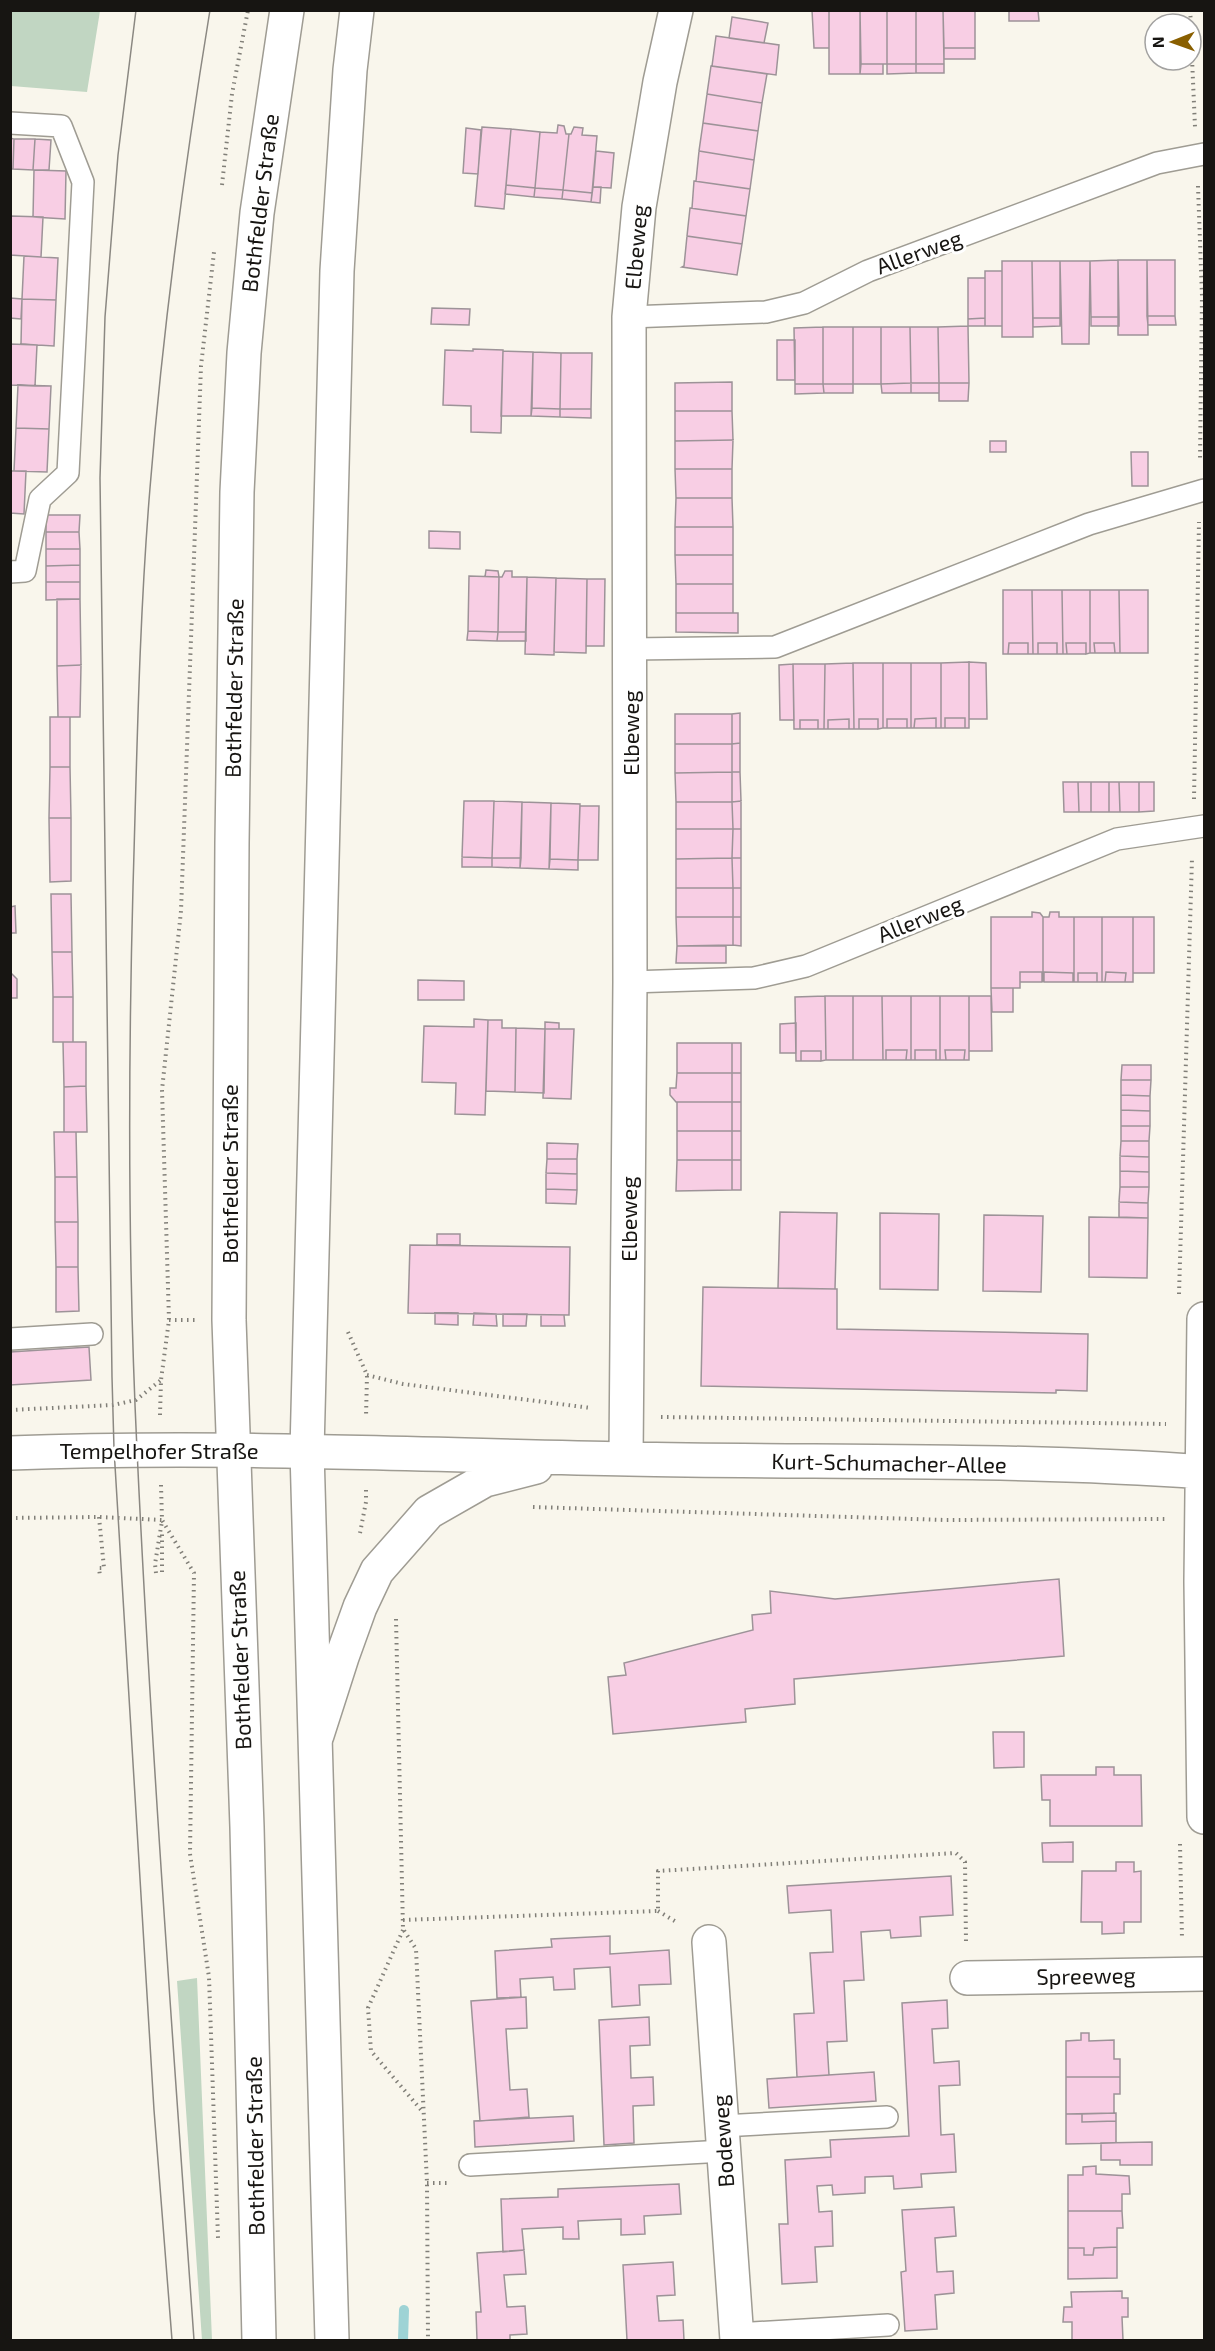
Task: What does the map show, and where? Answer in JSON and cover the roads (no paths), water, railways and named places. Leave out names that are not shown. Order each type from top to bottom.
[{"type":"main road","name":"Bothfelder Straße","points":[[259,2340],[247,1827],[229,1291],[237,492],[244,353],[257,213],[286,10]]},
{"type":"main road","points":[[332,2340],[307,1451],[337,271],[346,115],[357,10]]},
{"type":"main road","name":"Elbeweg","points":[[626,1459],[631,648],[629,317],[639,207],[660,82],[676,10]]},
{"type":"main road","points":[[1192,1312],[1203,1424],[1201,1582],[1204,1817]]},
{"type":"main road","name":"Kurt-Schumacher-Allee","points":[[307,1451],[366,1440],[573,1457],[1119,1466],[1204,1472]]},
{"type":"main road","name":"Tempelhofer Straße","points":[[10,1453],[159,1448],[307,1451]]},
{"type":"main road","name":"Kurt-Schumacher-Allee","points":[[315,1743],[360,1607],[377,1571],[429,1512],[486,1480],[573,1457]]},
{"type":"main road","name":"Bodeweg","points":[[709,1942],[737,2337]]},
{"type":"main road","name":"Spreeweg","points":[[967,1978],[1204,1974]]},
{"type":"lane","points":[[10,123],[61,126],[83,182],[68,472],[40,499],[25,571],[10,572]]},
{"type":"lane","name":"Allerweg","points":[[629,317],[766,312],[804,303],[868,271],[1156,163],[1200,154]]},
{"type":"lane","points":[[631,648],[775,647],[1089,524],[1202,491]]},
{"type":"lane","name":"Allerweg","points":[[630,982],[754,978],[806,966],[1117,839],[1199,826]]},
{"type":"lane","points":[[10,1339],[92,1334]]},
{"type":"lane","points":[[464,2174],[887,2117]]},
{"type":"lane","points":[[737,2337],[888,2325]]},
{"type":"waterway","points":[[403,2340],[404,2310]]},
{"type":"tram line","points":[[136,10],[118,155],[105,317],[100,478],[112,1377],[114,1449],[154,2110],[172,2340]]},
{"type":"tram line","points":[[194,2340],[163,1895],[137,1450],[130,1239],[130,1098],[137,737],[146,538],[168,308],[191,129],[210,10]]}]
